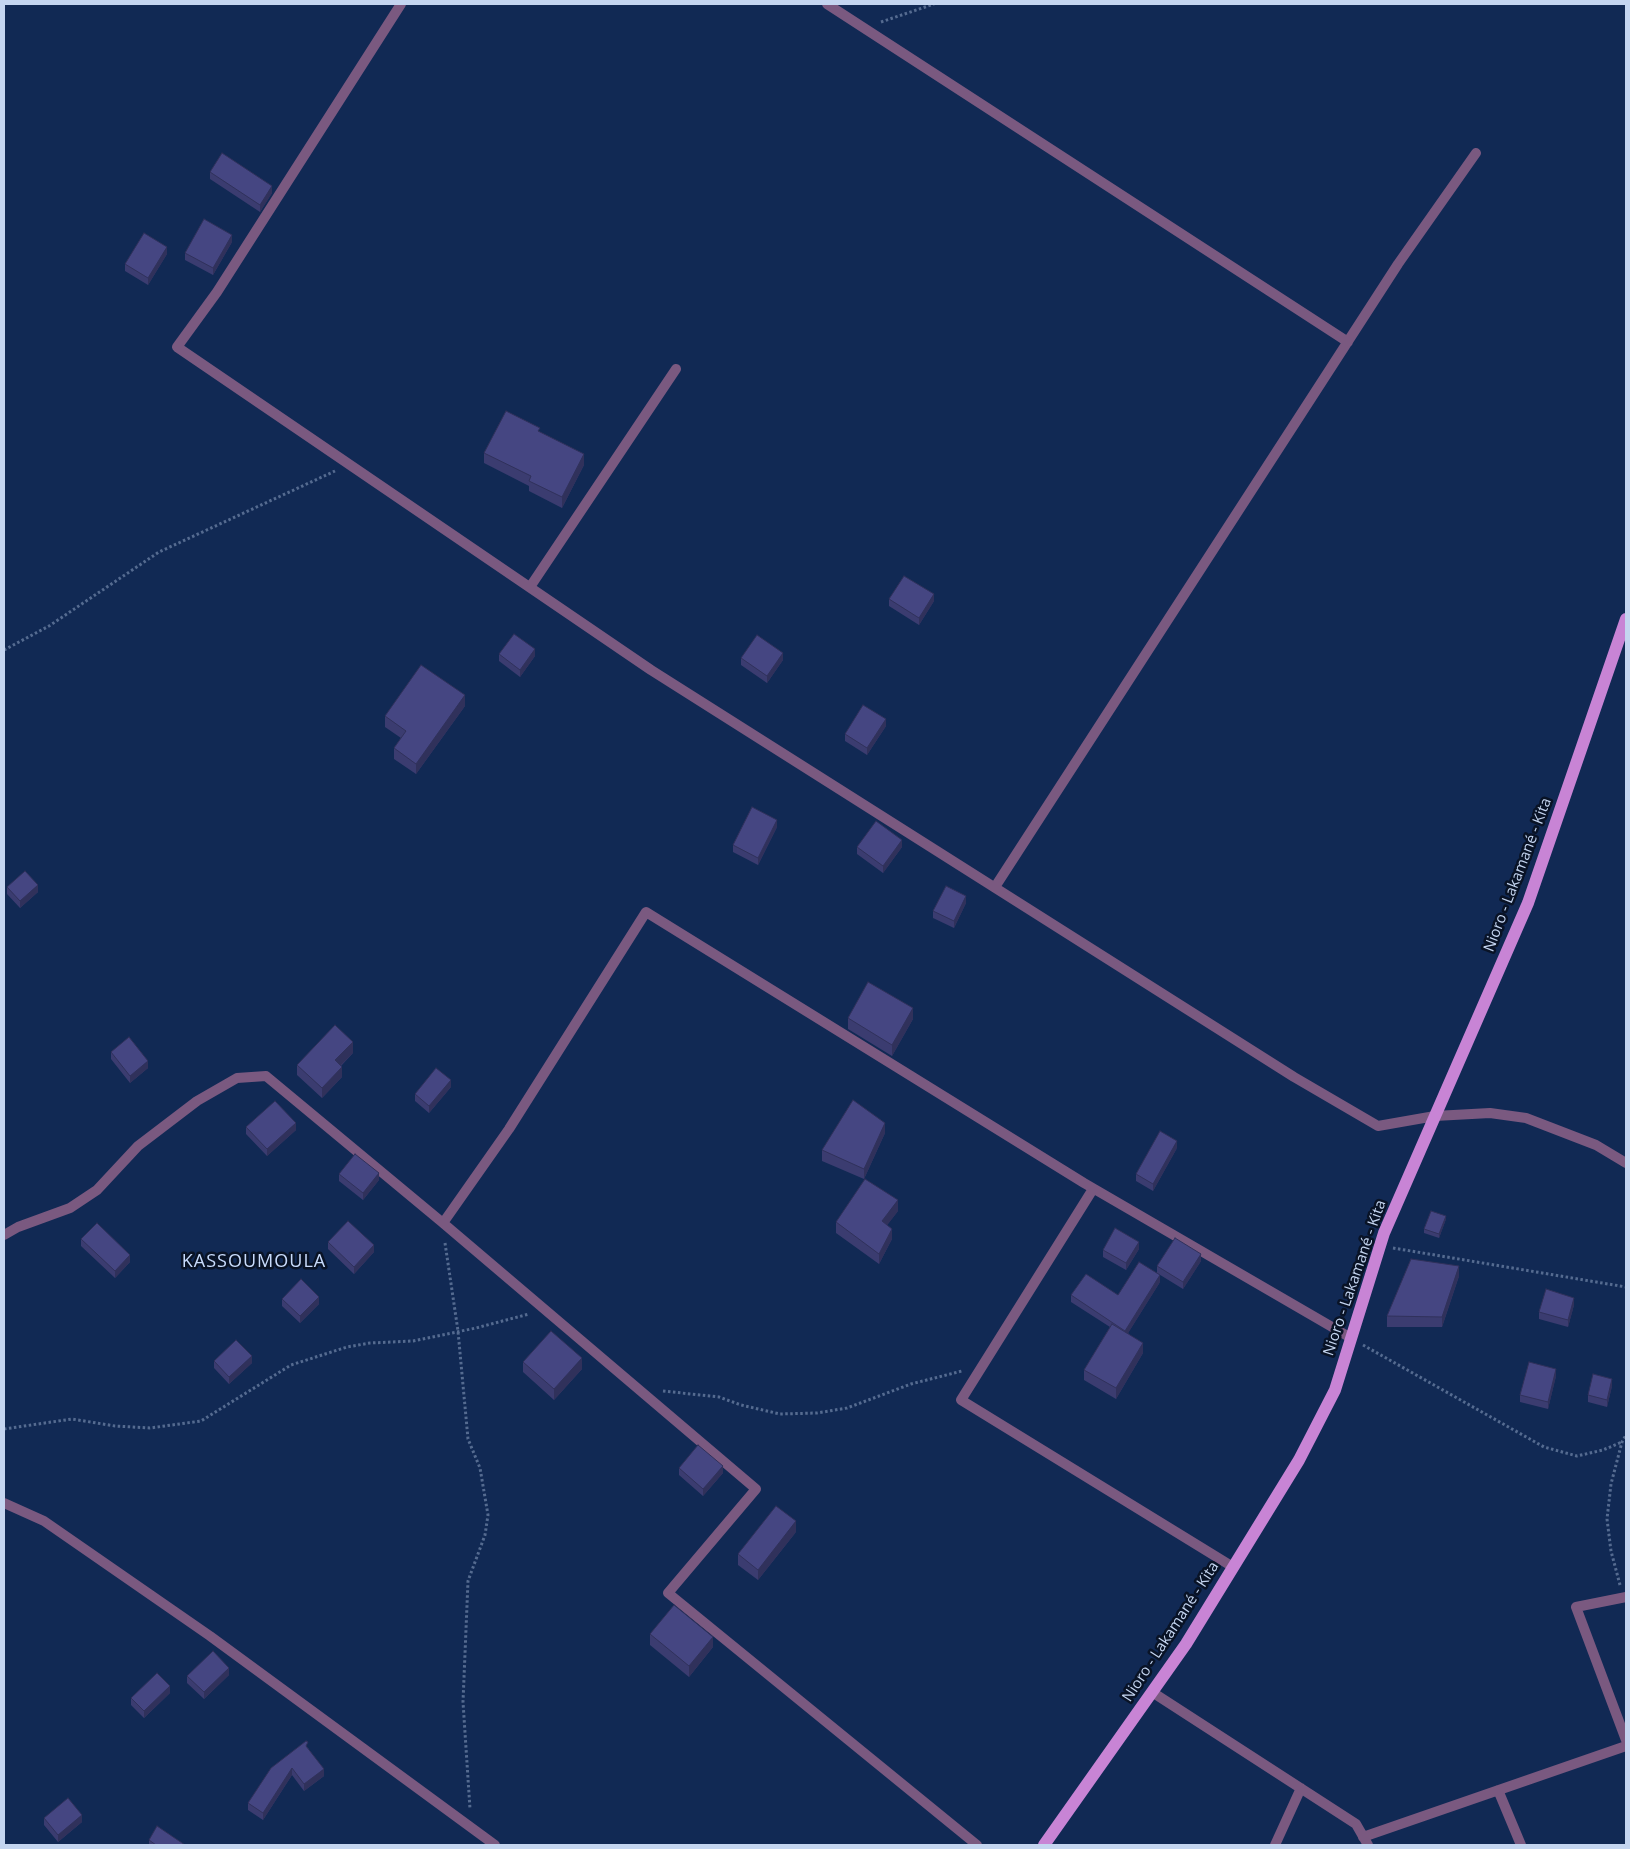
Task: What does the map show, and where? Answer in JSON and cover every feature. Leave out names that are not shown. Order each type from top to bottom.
[{"type":"main road","name":"Nioro - Lakamané - Kita","points":[[1044,1845],[1186,1644],[1299,1460],[1335,1390],[1380,1245],[1528,903],[1626,619]]},
{"type":"street","points":[[401,4],[217,292],[177,347],[651,670],[1294,1077],[1378,1126],[1435,1116],[1490,1113],[1526,1118],[1596,1145],[1626,1163]]},
{"type":"street","points":[[827,4],[1348,342]]},
{"type":"street","points":[[994,887],[1398,264],[1476,153]]},
{"type":"street","points":[[530,587],[676,370]]},
{"type":"street","points":[[443,1223],[509,1129],[646,912],[1093,1189],[1352,1338]]},
{"type":"street","points":[[4,1235],[18,1227],[70,1208],[96,1190],[138,1146],[197,1101],[237,1078],[266,1076],[443,1223],[756,1489],[668,1594],[977,1845]]},
{"type":"street","points":[[1093,1189],[961,1400],[1233,1568]]},
{"type":"street","points":[[4,1503],[44,1522],[210,1636],[495,1845]]},
{"type":"street","points":[[1625,1597],[1576,1608],[1626,1740]]},
{"type":"street","points":[[1152,1692],[1356,1824],[1366,1841],[1498,1790],[1626,1746]]},
{"type":"street","points":[[1275,1845],[1300,1788]]},
{"type":"street","points":[[1498,1790],[1521,1845]]},
{"type":"path","points":[[864,28],[934,4]]},
{"type":"path","points":[[4,650],[49,626],[159,552],[349,464]]},
{"type":"path","points":[[443,1223],[458,1331],[468,1439],[480,1468],[488,1515],[485,1535],[468,1581],[463,1702],[471,1827]]},
{"type":"path","points":[[1380,1245],[1626,1287]]},
{"type":"path","points":[[4,1429],[72,1419],[115,1426],[150,1428],[201,1421],[291,1365],[370,1343],[413,1341],[476,1328],[545,1310]]},
{"type":"path","points":[[1352,1338],[1544,1447],[1577,1456],[1603,1450],[1622,1442]]},
{"type":"path","points":[[639,1389],[719,1397],[741,1405],[780,1414],[817,1413],[847,1408],[911,1384],[982,1366]]},
{"type":"path","points":[[1625,1597],[1611,1550],[1608,1519],[1611,1484],[1622,1442],[1626,1435]]},
{"type":"building","points":[[222,153],[272,186],[260,205],[210,172]]},
{"type":"building","points":[[204,219],[232,235],[213,268],[185,253]]},
{"type":"building","points":[[144,233],[167,247],[148,278],[125,264]]},
{"type":"building","points":[[506,411],[540,428],[538,431],[584,454],[562,497],[529,481],[531,476],[484,453]]},
{"type":"building","points":[[904,576],[934,594],[919,618],[889,599]]},
{"type":"building","points":[[514,634],[535,649],[520,670],[499,654]]},
{"type":"building","points":[[757,635],[783,653],[767,676],[741,658]]},
{"type":"building","points":[[421,665],[465,695],[416,764],[394,748],[406,731],[385,716]]},
{"type":"building","points":[[863,705],[886,719],[867,748],[845,734]]},
{"type":"building","points":[[752,807],[777,820],[758,858],[733,845]]},
{"type":"building","points":[[876,821],[902,840],[883,866],[857,847]]},
{"type":"building","points":[[25,871],[38,885],[20,901],[7,887]]},
{"type":"building","points":[[946,886],[966,896],[954,921],[933,911]]},
{"type":"building","points":[[868,982],[913,1008],[892,1045],[848,1018]]},
{"type":"building","points":[[335,1025],[353,1042],[335,1060],[342,1067],[322,1088],[297,1065]]},
{"type":"building","points":[[129,1037],[148,1061],[130,1076],[111,1052]]},
{"type":"building","points":[[436,1068],[451,1080],[429,1106],[415,1094]]},
{"type":"building","points":[[853,1100],[885,1123],[864,1169],[822,1150]]},
{"type":"building","points":[[275,1101],[296,1123],[267,1149],[246,1127]]},
{"type":"building","points":[[1160,1131],[1177,1141],[1153,1184],[1136,1174]]},
{"type":"building","points":[[355,1154],[379,1173],[363,1193],[339,1174]]},
{"type":"building","points":[[865,1179],[898,1200],[882,1221],[892,1229],[879,1254],[836,1222]]},
{"type":"building","points":[[1431,1211],[1446,1216],[1439,1234],[1424,1229]]},
{"type":"building","points":[[348,1221],[374,1245],[354,1267],[328,1242]]},
{"type":"building","points":[[97,1223],[130,1255],[115,1271],[81,1239]]},
{"type":"building","points":[[1115,1228],[1139,1242],[1126,1263],[1103,1250]]},
{"type":"building","points":[[1175,1238],[1201,1254],[1183,1282],[1157,1266]]},
{"type":"building","points":[[1411,1259],[1459,1266],[1442,1317],[1387,1316]]},
{"type":"building","points":[[1139,1262],[1160,1275],[1125,1331],[1071,1295],[1086,1274],[1118,1295]]},
{"type":"building","points":[[301,1279],[319,1297],[300,1316],[282,1299]]},
{"type":"building","points":[[1546,1289],[1574,1298],[1568,1320],[1539,1312]]},
{"type":"building","points":[[1112,1324],[1143,1343],[1116,1388],[1084,1370]]},
{"type":"building","points":[[551,1331],[582,1358],[554,1389],[523,1362]]},
{"type":"building","points":[[236,1340],[252,1356],[229,1377],[214,1361]]},
{"type":"building","points":[[1529,1362],[1556,1369],[1548,1402],[1520,1395]]},
{"type":"building","points":[[1593,1374],[1612,1379],[1607,1400],[1588,1395]]},
{"type":"building","points":[[698,1445],[723,1466],[703,1489],[679,1468]]},
{"type":"building","points":[[776,1506],[796,1521],[758,1570],[738,1554]]},
{"type":"building","points":[[674,1605],[713,1637],[689,1666],[650,1634]]},
{"type":"building","points":[[213,1651],[229,1668],[204,1692],[187,1676]]},
{"type":"building","points":[[157,1673],[170,1686],[144,1711],[131,1698]]},
{"type":"building","points":[[306,1741],[308,1742],[306,1746],[324,1769],[304,1784],[292,1768],[263,1813],[248,1803],[271,1768]]},
{"type":"building","points":[[68,1798],[82,1815],[58,1835],[44,1818]]},
{"type":"building","points":[[157,1826],[185,1845],[156,1845],[149,1840]]},
{"type":"district","name":"KASSOUMOULA","points":[[254,1262]]}]
